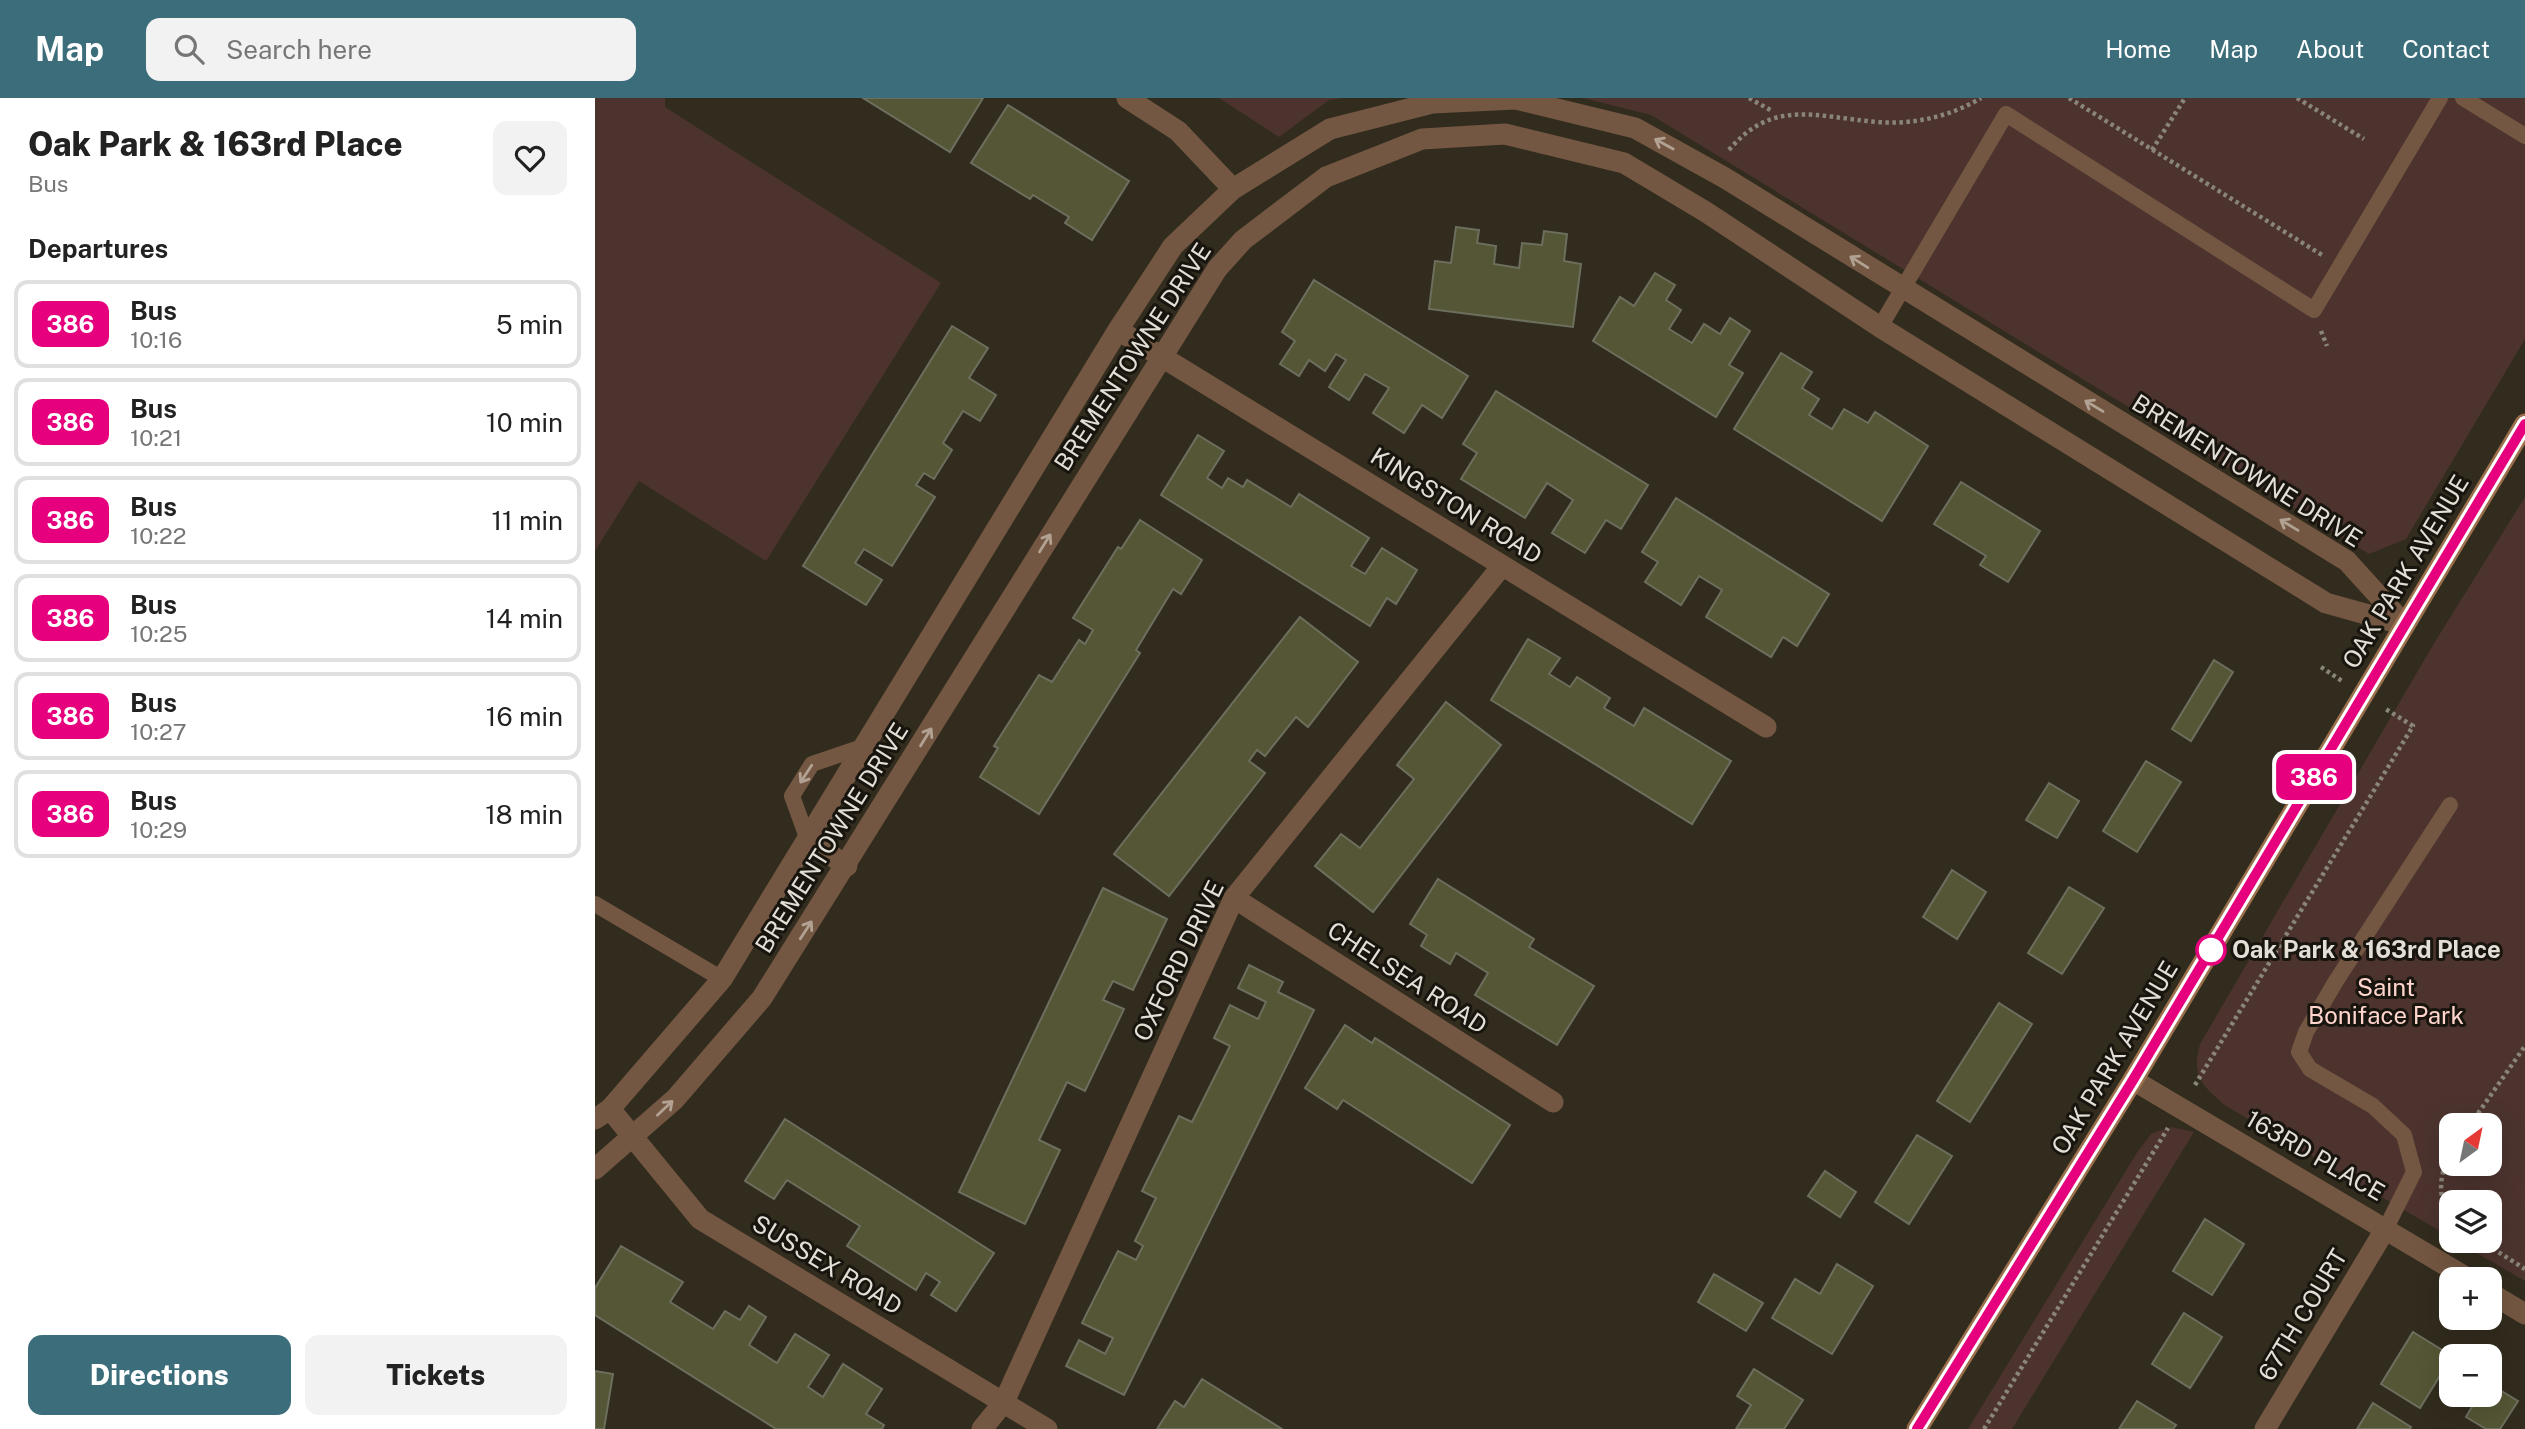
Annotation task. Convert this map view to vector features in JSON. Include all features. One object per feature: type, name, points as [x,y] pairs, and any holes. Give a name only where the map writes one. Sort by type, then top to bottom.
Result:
[{"type":"street","points":[[1127,98],[1178,131],[1233,189]]},
{"type":"street","name":"BREMENTOWNE DRIVE","points":[[603,1114],[722,979],[1118,330],[1173,246],[1233,189],[1330,129],[1432,103],[1516,99],[1635,128],[1725,178],[2347,561],[2405,625]]},
{"type":"street","name":"BREMENTOWNE DRIVE","points":[[595,1169],[675,1099],[762,998],[847,866],[1160,356],[1217,269],[1243,240],[1326,177],[1422,139],[1505,134],[1624,163],[1706,212],[1880,327],[2326,603],[2405,625]]},
{"type":"street","points":[[1706,212],[1725,178]]},
{"type":"street","name":"KINGSTON ROAD","points":[[1118,330],[1766,727]]},
{"type":"street","name":"OAK PARK AVENUE","points":[[1917,1429],[2133,1080],[2525,424]]},
{"type":"street","name":"OXFORD DRIVE","points":[[982,1429],[1004,1402],[1234,898],[1502,566]]},
{"type":"street","points":[[808,840],[847,866]]},
{"type":"street","name":"CHELSEA ROAD","points":[[1234,898],[1553,1102]]},
{"type":"street","name":"163RD PLACE","points":[[2133,1080],[2449,1267]]},
{"type":"street","name":"SUSSEX ROAD","points":[[603,1114],[633,1138],[700,1219],[1047,1429]]},
{"type":"street","name":"67TH COURT","points":[[2265,1429],[2386,1228]]},
{"type":"street","points":[[2502,1300],[2525,1314]]},
{"type":"lane","points":[[1880,327],[2006,114],[2314,310],[2439,98]]},
{"type":"lane","points":[[2463,98],[2525,136]]},
{"type":"lane","points":[[808,840],[792,796],[812,764],[865,746]]},
{"type":"lane","points":[[2386,1228],[2414,1172],[2404,1135],[2373,1106],[2309,1069],[2298,1052],[2306,1032],[2336,981],[2449,805]]},
{"type":"lane","points":[[595,904],[722,979]]},
{"type":"path","points":[[1749,98],[1772,111]]},
{"type":"path","points":[[1725,156],[1751,120],[1772,111],[1818,110],[1879,122],[1910,121],[1961,110],[1982,98]]},
{"type":"path","points":[[2069,98],[2328,259]]},
{"type":"path","points":[[2152,150],[2185,98]]},
{"type":"path","points":[[2297,98],[2364,139]]},
{"type":"path","points":[[2199,1079],[2413,726]]},
{"type":"path","points":[[2478,1113],[2525,1046]]},
{"type":"path","points":[[1984,1429],[2164,1135]]},
{"type":"path","points":[[2500,1253],[2525,1269]]},
{"type":"green space","points":[[595,98],[665,98],[665,107],[941,283],[766,561],[639,481],[595,551]]},
{"type":"green space","points":[[1219,98],[1343,98],[1329,100],[1279,137]]},
{"type":"green space","points":[[1583,98],[2525,98],[2525,339],[2406,539],[2369,554],[1651,115]]},
{"type":"green space","name":"Saint Boniface Park","points":[[2525,497],[2525,1281],[2477,1253],[2502,1253],[2502,1190],[2439,1190],[2439,1230],[2226,1106],[2201,1080],[2197,1064],[2200,1044],[2433,645]]},
{"type":"green space","points":[[2171,1127],[2194,1132],[2012,1429],[1968,1429],[2138,1151],[2152,1133]]},
{"type":"building","points":[[863,98],[983,98],[950,152]]},
{"type":"building","points":[[1008,105],[1129,181],[1092,240],[1065,223],[1069,217],[1033,195],[1030,199],[971,163]]},
{"type":"building","points":[[1456,227],[1479,230],[1477,243],[1496,246],[1494,264],[1519,268],[1522,243],[1542,245],[1544,231],[1567,234],[1564,261],[1581,264],[1573,327],[1429,309],[1435,261],[1451,263]]},
{"type":"building","points":[[1655,273],[1675,285],[1666,300],[1681,310],[1669,329],[1692,343],[1704,324],[1720,334],[1730,318],[1750,331],[1729,365],[1743,373],[1716,417],[1593,341],[1620,297],[1634,306]]},
{"type":"building","points":[[1314,280],[1468,376],[1442,418],[1422,405],[1404,433],[1373,413],[1389,388],[1365,374],[1349,400],[1329,387],[1346,360],[1336,354],[1325,371],[1309,360],[1299,376],[1280,364],[1295,341],[1282,332]]},
{"type":"building","points":[[952,326],[988,348],[969,378],[996,395],[980,421],[963,411],[943,443],[952,450],[934,479],[924,473],[916,485],[935,497],[892,566],[864,549],[855,563],[882,580],[866,605],[803,566]]},
{"type":"building","points":[[1781,353],[1812,372],[1802,388],[1819,399],[1809,415],[1832,429],[1844,409],[1868,423],[1875,412],[1928,446],[1882,521],[1734,429]]},
{"type":"building","points":[[1496,391],[1648,485],[1621,529],[1606,520],[1585,553],[1552,533],[1573,500],[1547,483],[1525,518],[1461,479],[1477,453],[1463,444]]},
{"type":"building","points":[[1198,435],[1224,451],[1207,478],[1222,488],[1228,478],[1243,487],[1247,480],[1291,507],[1299,494],[1369,538],[1351,566],[1365,574],[1382,548],[1417,570],[1396,604],[1387,598],[1370,626],[1161,495]]},
{"type":"building","points":[[1961,482],[2040,531],[2008,582],[1980,565],[1986,556],[1934,524]]},
{"type":"building","points":[[1676,498],[1829,594],[1797,646],[1783,637],[1771,657],[1706,617],[1722,590],[1699,576],[1681,605],[1645,582],[1658,562],[1642,552]]},
{"type":"building","points":[[1140,520],[1202,560],[1181,594],[1173,589],[1136,650],[1140,653],[1039,814],[980,777],[998,748],[994,746],[1039,675],[1052,682],[1079,640],[1085,644],[1093,630],[1073,618],[1118,547],[1121,549]]},
{"type":"building","points":[[1300,617],[1358,662],[1308,727],[1296,717],[1265,756],[1257,750],[1249,761],[1265,773],[1169,896],[1114,854]]},
{"type":"building","points":[[1528,639],[1560,658],[1549,674],[1570,687],[1577,677],[1610,698],[1604,708],[1634,726],[1644,708],[1731,761],[1692,824],[1491,700]]},
{"type":"building","points":[[2214,660],[2233,672],[2191,741],[2172,729]]},
{"type":"building","points":[[1446,702],[1501,745],[1373,912],[1315,866],[1341,834],[1360,848],[1414,779],[1397,765]]},
{"type":"building","points":[[2146,761],[2181,782],[2137,852],[2103,831]]},
{"type":"building","points":[[2049,783],[2079,801],[2057,838],[2026,820]]},
{"type":"building","points":[[1952,870],[1986,892],[1957,939],[1923,917]]},
{"type":"building","points":[[1438,879],[1534,939],[1529,947],[1594,986],[1557,1045],[1475,995],[1488,973],[1456,953],[1450,964],[1421,946],[1427,935],[1410,924]]},
{"type":"building","points":[[2069,887],[2104,908],[2062,974],[2028,953]]},
{"type":"building","points":[[1103,888],[1167,919],[1133,990],[1113,981],[1103,1000],[1124,1009],[1085,1091],[1067,1082],[1039,1140],[1060,1150],[1025,1224],[959,1192]]},
{"type":"building","points":[[1249,965],[1283,982],[1278,992],[1314,1010],[1124,1395],[1066,1366],[1079,1340],[1105,1354],[1113,1338],[1082,1323],[1118,1251],[1136,1260],[1143,1246],[1135,1241],[1156,1198],[1142,1191],[1179,1116],[1192,1122],[1230,1046],[1214,1038],[1230,1005],[1258,1019],[1266,1002],[1238,988]]},
{"type":"building","points":[[1999,1003],[2032,1024],[1970,1122],[1937,1101]]},
{"type":"building","points":[[1345,1025],[1372,1043],[1375,1038],[1510,1125],[1472,1183],[1343,1100],[1337,1109],[1305,1088]]},
{"type":"building","points":[[785,1119],[994,1253],[956,1311],[931,1295],[940,1282],[926,1273],[916,1290],[847,1246],[860,1226],[787,1180],[774,1199],[745,1181]]},
{"type":"building","points":[[1917,1135],[1952,1156],[1909,1224],[1875,1202]]},
{"type":"building","points":[[1825,1171],[1856,1192],[1840,1217],[1808,1196]]},
{"type":"building","points":[[2205,1219],[2244,1244],[2212,1295],[2173,1271]]},
{"type":"building","points":[[621,1246],[683,1282],[670,1302],[713,1329],[725,1311],[740,1320],[749,1306],[766,1317],[749,1345],[777,1363],[795,1334],[829,1355],[808,1387],[823,1397],[843,1364],[882,1389],[866,1414],[884,1425],[882,1429],[776,1429],[595,1315],[595,1288]]},
{"type":"building","points":[[1837,1264],[1873,1286],[1832,1354],[1772,1318],[1795,1279],[1820,1294]]},
{"type":"building","points":[[1714,1274],[1763,1303],[1746,1331],[1698,1302]]},
{"type":"building","points":[[2184,1313],[2222,1337],[2190,1388],[2152,1364]]},
{"type":"building","points":[[2413,1332],[2439,1348],[2439,1377],[2420,1408],[2381,1384]]},
{"type":"building","points":[[1754,1369],[1803,1400],[1784,1429],[1736,1429],[1751,1405],[1737,1396]]},
{"type":"building","points":[[595,1371],[613,1374],[604,1429],[595,1429]]},
{"type":"building","points":[[1202,1379],[1282,1429],[1157,1429],[1175,1401],[1184,1407]]},
{"type":"building","points":[[2502,1391],[2518,1401],[2500,1429],[2486,1429],[2466,1417],[2472,1407],[2502,1407]]},
{"type":"building","points":[[2137,1401],[2176,1425],[2173,1429],[2119,1429]]},
{"type":"building","points":[[2373,1403],[2411,1427],[2410,1429],[2357,1429]]},
{"type":"bus line","name":"386","points":[[1917,1429],[2133,1080],[2525,424]]},
{"type":"place","name":"Oak Park & 163rd Place","points":[[2211,950]]}]
